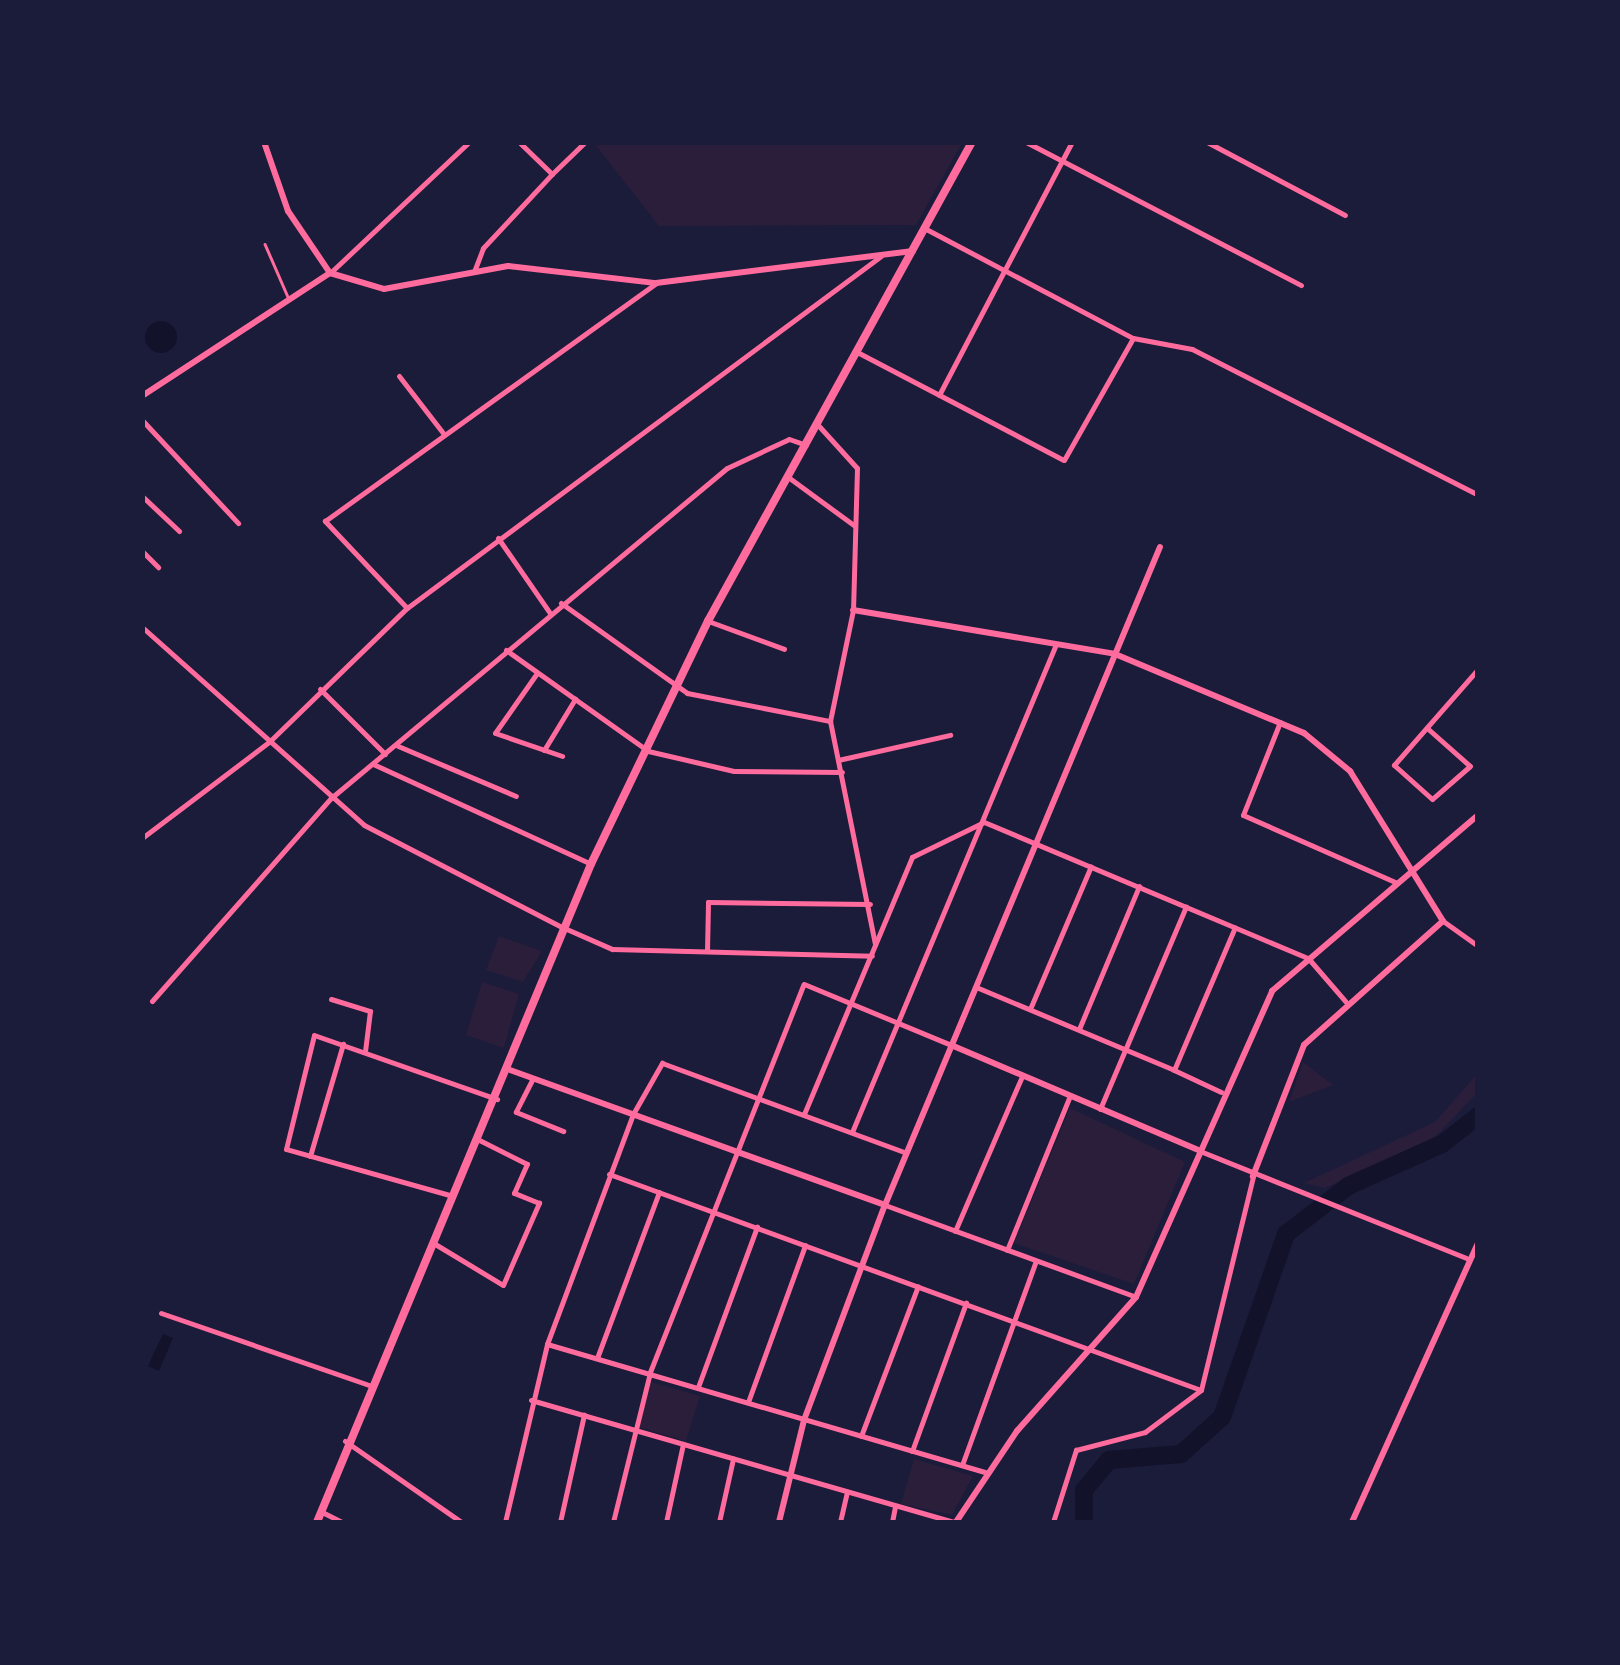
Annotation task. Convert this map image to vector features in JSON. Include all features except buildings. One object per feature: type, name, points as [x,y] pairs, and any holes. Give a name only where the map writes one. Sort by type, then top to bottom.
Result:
[{"type":"main road","points":[[316,1522],[369,1385],[498,1099],[562,927],[591,864],[680,687],[708,621],[972,142]]},
{"type":"street","points":[[264,142],[288,211],[330,273],[410,288],[475,269],[656,283],[914,251]]},
{"type":"street","points":[[142,396],[330,273],[469,142]]},
{"type":"street","points":[[519,142],[552,174]]},
{"type":"street","points":[[475,269],[482,248],[585,142]]},
{"type":"street","points":[[1026,142],[1301,285]]},
{"type":"street","points":[[939,395],[1072,142]]},
{"type":"street","points":[[1206,142],[1345,216]]},
{"type":"street","points":[[926,229],[1134,338],[1192,349],[1478,496]]},
{"type":"street","points":[[142,838],[269,742],[407,608],[882,255]]},
{"type":"street","points":[[407,608],[325,520],[656,283]]},
{"type":"street","points":[[857,352],[1064,460],[1134,338]]},
{"type":"street","points":[[399,376],[443,434]]},
{"type":"street","points":[[142,420],[238,523]]},
{"type":"street","points":[[817,424],[857,468],[852,610],[830,721],[870,904],[875,948]]},
{"type":"street","points":[[152,1001],[331,798],[728,468],[790,439],[806,445]]},
{"type":"street","points":[[788,477],[855,526]]},
{"type":"street","points":[[142,496],[180,531]]},
{"type":"street","points":[[498,538],[550,613]]},
{"type":"street","points":[[778,1522],[804,1420],[884,1205],[1160,547]]},
{"type":"street","points":[[142,551],[158,567]]},
{"type":"street","points":[[561,603],[680,687],[830,721]]},
{"type":"street","points":[[852,610],[1115,654],[1280,722],[1350,771],[1443,922],[1478,946]]},
{"type":"street","points":[[708,621],[784,649]]},
{"type":"street","points":[[142,626],[331,798],[392,842],[562,927],[612,948],[872,956]]},
{"type":"street","points":[[852,1132],[1056,644]]},
{"type":"street","points":[[506,650],[648,751],[734,772],[842,772]]},
{"type":"street","points":[[1427,728],[1470,766],[1432,799],[1394,765],[1478,669]]},
{"type":"street","points":[[537,673],[495,733],[562,756]]},
{"type":"street","points":[[320,689],[386,754]]},
{"type":"street","points":[[544,750],[574,700]]},
{"type":"street","points":[[1280,722],[1243,815],[1397,883]]},
{"type":"street","points":[[838,760],[950,735]]},
{"type":"street","points":[[398,746],[516,796]]},
{"type":"street","points":[[373,764],[591,864]]},
{"type":"street","points":[[531,1400],[954,1522],[985,1472],[1096,1351],[1136,1297],[1256,1014],[1308,958],[1478,815]]},
{"type":"street","points":[[804,1114],[912,858],[984,822],[1308,958],[1346,1002]]},
{"type":"street","points":[[1030,1009],[1090,866]]},
{"type":"street","points":[[1079,1029],[1139,886]]},
{"type":"street","points":[[707,951],[708,902],[870,904]]},
{"type":"street","points":[[1100,1108],[1186,906]]},
{"type":"street","points":[[1054,1522],[1076,1450],[1145,1432],[1201,1390],[1253,1176],[1304,1045],[1346,1002],[1443,922]]},
{"type":"street","points":[[1174,1070],[1234,926]]},
{"type":"street","points":[[613,1522],[650,1372],[732,1150],[804,984],[1253,1176],[1466,1258]]},
{"type":"street","points":[[976,987],[1222,1092]]},
{"type":"street","points":[[330,999],[370,1010],[364,1051]]},
{"type":"street","points":[[453,1196],[286,1150],[314,1035],[498,1099]]},
{"type":"street","points":[[310,1156],[343,1044]]},
{"type":"street","points":[[505,1522],[547,1344],[633,1114],[662,1063],[906,1153]]},
{"type":"street","points":[[510,1070],[1136,1297]]},
{"type":"street","points":[[955,1231],[1022,1076]]},
{"type":"street","points":[[533,1078],[516,1112],[564,1130]]},
{"type":"street","points":[[1007,1250],[1070,1096]]},
{"type":"street","points":[[432,1242],[503,1284],[539,1204],[514,1194],[527,1164],[480,1140]]},
{"type":"street","points":[[609,1174],[1201,1390]]},
{"type":"street","points":[[597,1358],[658,1192]]},
{"type":"street","points":[[698,1387],[757,1228]]},
{"type":"street","points":[[1352,1522],[1466,1258],[1478,1243]]},
{"type":"street","points":[[748,1402],[805,1244]]},
{"type":"street","points":[[962,1465],[1036,1261]]},
{"type":"street","points":[[861,1436],[918,1286]]},
{"type":"street","points":[[912,1451],[966,1303]]},
{"type":"street","points":[[161,1313],[369,1385]]},
{"type":"street","points":[[547,1344],[985,1472]]},
{"type":"street","points":[[560,1522],[584,1416]]},
{"type":"street","points":[[345,1441],[462,1522]]},
{"type":"street","points":[[666,1522],[683,1444]]},
{"type":"street","points":[[719,1522],[733,1459]]},
{"type":"street","points":[[840,1522],[847,1492]]},
{"type":"street","points":[[892,1522],[895,1506]]},
{"type":"street","points":[[320,1511],[342,1522]]},
{"type":"lane","points":[[265,244],[290,300]]},
{"type":"shaded area","points":[[594,142],[962,143],[916,225],[659,226]]},
{"type":"shaded area","points":[[161,321],[172,326],[177,337],[172,348],[161,353],[150,348],[145,337],[150,326]]},
{"type":"shaded area","points":[[499,936],[542,951],[523,982],[486,970]]},
{"type":"shaded area","points":[[482,982],[519,994],[504,1048],[466,1035]]},
{"type":"shaded area","points":[[1303,1062],[1333,1085],[1289,1102]]},
{"type":"shaded area","points":[[1477,1074],[1477,1093],[1436,1136],[1325,1188],[1304,1183],[1435,1122]]},
{"type":"shaded area","points":[[1070,1108],[1185,1162],[1134,1284],[1014,1243]]},
{"type":"shaded area","points":[[163,1334],[173,1338],[159,1371],[148,1366]]},
{"type":"shaded area","points":[[651,1382],[700,1396],[686,1441],[638,1427]]},
{"type":"shaded area","points":[[914,1459],[973,1476],[952,1515],[901,1504]]},
{"type":"waterway","points":[[1084,1522],[1084,1490],[1109,1460],[1181,1454],[1222,1417],[1286,1234],[1348,1186],[1442,1144],[1478,1116]]}]
